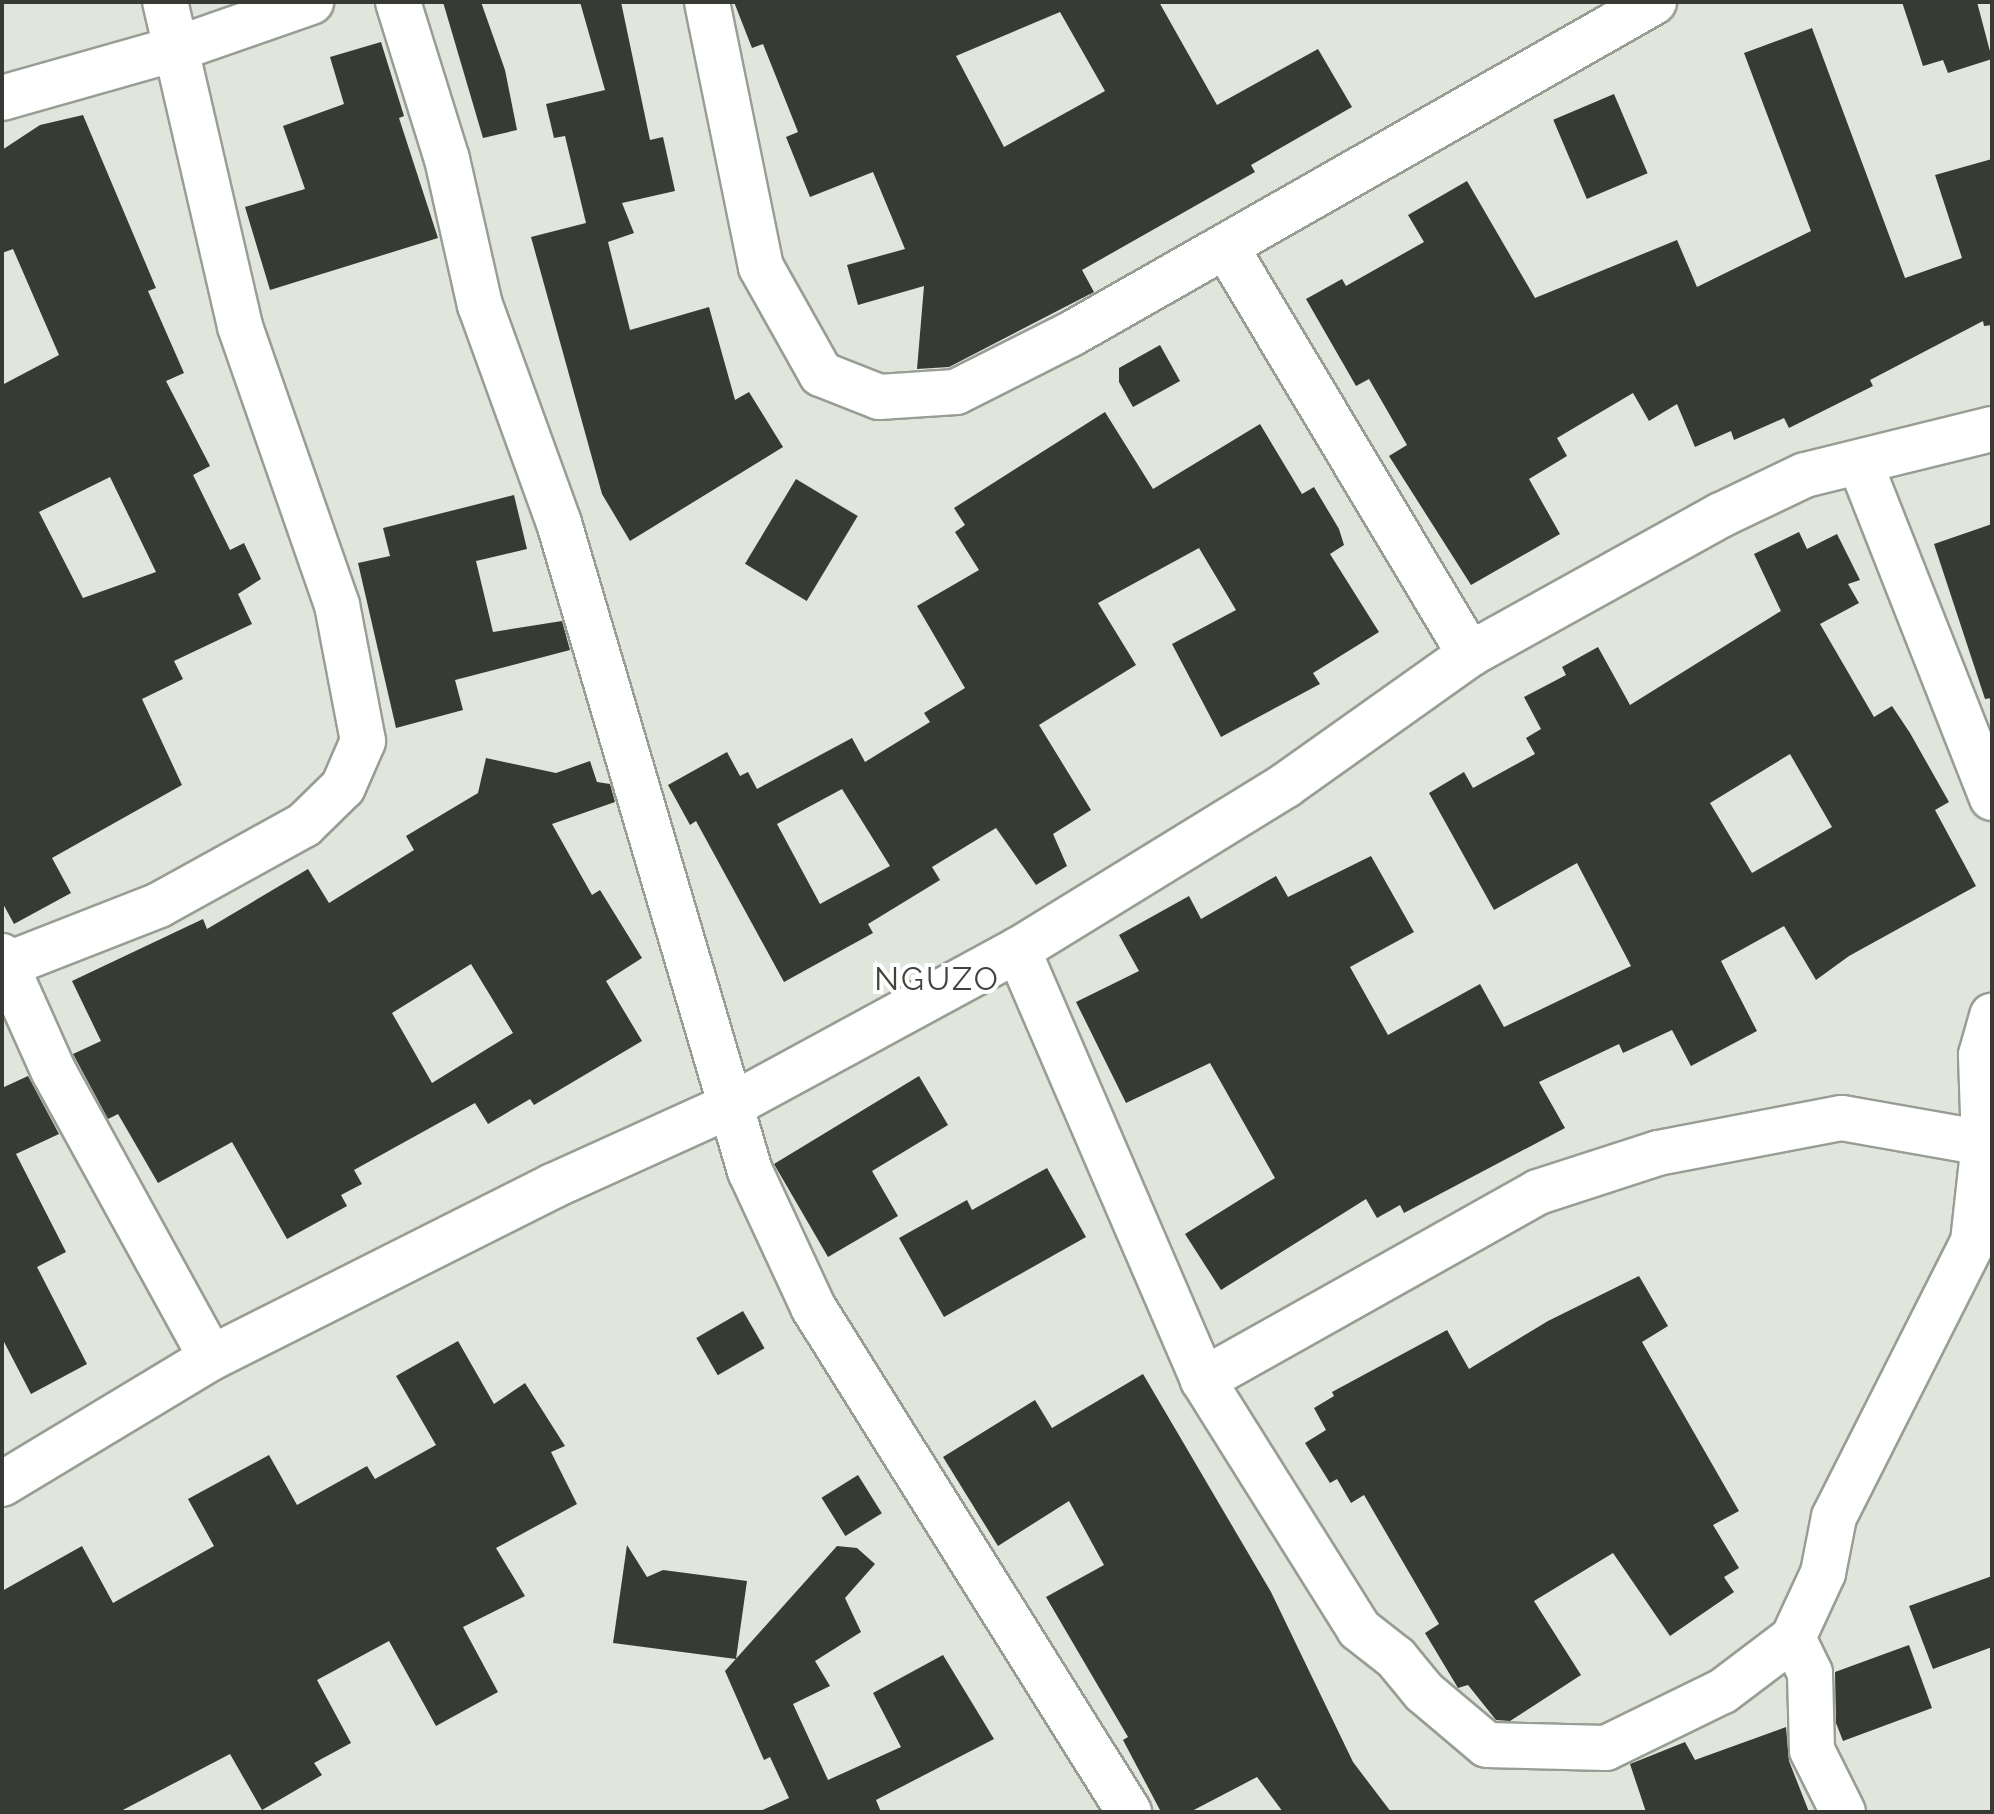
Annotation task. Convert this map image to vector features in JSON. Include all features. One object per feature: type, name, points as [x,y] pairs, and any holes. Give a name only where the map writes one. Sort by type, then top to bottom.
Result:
[{"type":"street","points":[[165,2],[179,48],[240,326],[337,605],[363,741],[343,787],[304,825],[159,905],[4,960],[54,1072],[211,1358]]},
{"type":"street","points":[[2,98],[179,48],[311,2]]},
{"type":"street","points":[[398,2],[447,159],[480,305],[559,523],[734,1104],[750,1171],[813,1307],[1129,1812]]},
{"type":"street","points":[[707,2],[761,267],[821,374],[879,397],[956,392],[1226,247],[1654,2]]},
{"type":"street","points":[[1226,247],[1470,654]]},
{"type":"street","points":[[2,1484],[211,1358],[553,1186],[734,1104],[1018,950],[1286,785],[1470,654],[1721,515],[1805,475],[1992,429]]},
{"type":"street","points":[[1860,463],[1992,798]]},
{"type":"street","points":[[1018,950],[1203,1380],[1359,1629],[1487,1745],[1606,1748],[1723,1691],[1793,1638],[1823,1573],[1834,1517],[1973,1242],[1984,1143],[1981,1055],[1992,1016]]},
{"type":"street","points":[[1203,1380],[1538,1192],[1658,1153],[1842,1118],[1984,1143]]},
{"type":"street","points":[[1793,1638],[1810,1673],[1812,1750],[1843,1812]]},
{"type":"building","points":[[443,2],[481,2],[505,70],[517,130],[483,138]]},
{"type":"building","points":[[580,2],[621,2],[650,140],[663,137],[675,191],[622,203],[634,233],[608,242],[630,330],[709,307],[735,400],[749,392],[783,447],[630,541],[602,494],[531,237],[586,223],[565,136],[554,138],[546,104],[605,90]]},
{"type":"building","points":[[734,2],[1159,2],[1217,105],[1318,49],[1352,107],[1251,165],[1255,172],[1082,270],[1094,292],[949,367],[917,369],[924,286],[858,305],[847,265],[905,249],[873,172],[810,197],[786,137],[798,132],[763,44],[752,48]],"holes":[[[1060,12],[1105,91],[1004,147],[956,56]]]},
{"type":"building","points":[[1902,2],[1977,2],[1992,59],[1948,73],[1943,60],[1923,66]]},
{"type":"building","points":[[1812,28],[1905,278],[1962,258],[1935,175],[1992,159],[1992,325],[1984,326],[1983,321],[1870,380],[1873,386],[1789,428],[1784,418],[1734,440],[1731,431],[1695,447],[1677,404],[1649,421],[1633,393],[1557,438],[1567,456],[1529,479],[1560,534],[1471,585],[1389,456],[1407,445],[1369,379],[1356,386],[1306,299],[1342,279],[1346,286],[1424,242],[1408,215],[1467,181],[1535,298],[1677,240],[1697,287],[1811,231],[1744,53]]},
{"type":"building","points":[[381,42],[404,116],[399,118],[438,238],[270,290],[245,207],[305,189],[283,126],[344,104],[330,57]]},
{"type":"building","points":[[1614,94],[1648,173],[1587,199],[1553,120]]},
{"type":"building","points":[[83,115],[156,288],[148,291],[184,373],[166,381],[210,466],[193,475],[230,550],[244,543],[261,579],[238,594],[252,624],[174,661],[183,679],[142,699],[182,785],[52,858],[71,893],[14,924],[2,902],[2,385],[59,355],[13,249],[2,253],[2,150],[40,125]],"holes":[[[110,477],[156,572],[83,598],[39,512]]]},
{"type":"building","points":[[1160,345],[1180,381],[1133,407],[1119,382],[1119,368]]},
{"type":"building","points":[[1105,412],[1153,489],[1260,424],[1302,494],[1314,487],[1339,529],[1344,545],[1330,554],[1379,632],[1313,673],[1320,684],[1221,737],[1172,644],[1236,610],[1199,548],[1098,603],[1136,665],[1039,725],[1091,810],[1053,834],[1067,866],[1036,885],[996,828],[932,867],[940,880],[868,924],[873,933],[784,982],[696,821],[690,825],[668,785],[727,752],[740,776],[748,772],[757,789],[852,738],[865,762],[930,722],[924,713],[965,688],[917,606],[979,570],[955,532],[965,525],[954,508]],"holes":[[[842,789],[890,866],[820,904],[777,824]]]},
{"type":"building","points":[[796,479],[858,516],[807,601],[745,564]]},
{"type":"building","points":[[514,495],[527,549],[476,561],[493,632],[562,621],[570,650],[455,680],[463,710],[396,728],[358,563],[390,556],[383,528]]},
{"type":"building","points":[[1992,524],[1992,698],[1985,699],[1934,544]]},
{"type":"building","points":[[1799,532],[1807,549],[1837,534],[1860,580],[1848,584],[1859,603],[1820,624],[1874,717],[1892,706],[1910,733],[1949,802],[1935,810],[1976,886],[1849,956],[1816,980],[1784,926],[1721,961],[1757,1031],[1691,1066],[1672,1030],[1623,1053],[1619,1044],[1539,1082],[1565,1128],[1404,1213],[1400,1205],[1377,1218],[1366,1199],[1221,1290],[1185,1234],[1275,1178],[1210,1063],[1126,1103],[1076,1002],[1139,971],[1119,935],[1189,896],[1201,919],[1276,876],[1288,897],[1371,856],[1414,932],[1350,967],[1388,1035],[1480,984],[1504,1027],[1631,966],[1577,863],[1494,910],[1429,793],[1464,772],[1473,788],[1535,754],[1526,738],[1541,729],[1524,697],[1566,675],[1562,667],[1598,647],[1630,705],[1781,611],[1754,554]],"holes":[[[1790,754],[1832,827],[1752,873],[1710,803]]]},
{"type":"building","points":[[486,758],[556,773],[590,761],[597,782],[610,784],[615,802],[552,824],[592,895],[600,890],[642,958],[606,981],[642,1041],[534,1105],[530,1099],[488,1124],[475,1103],[354,1170],[362,1184],[341,1195],[347,1206],[287,1239],[232,1142],[158,1183],[118,1114],[108,1119],[73,1054],[101,1041],[72,981],[203,919],[207,929],[308,869],[329,903],[414,850],[406,836],[478,793]],"holes":[[[471,964],[513,1033],[432,1083],[392,1013]]]},
{"type":"building","points":[[28,1076],[59,1134],[16,1154],[66,1252],[37,1267],[87,1364],[31,1394],[2,1338],[2,1088]]},
{"type":"building","points":[[919,1076],[948,1125],[872,1171],[898,1216],[828,1257],[774,1164]]},
{"type":"building","points":[[1047,1168],[1086,1237],[944,1317],[899,1238],[967,1200],[972,1210]]},
{"type":"building","points":[[1639,1276],[1668,1326],[1642,1342],[1739,1511],[1713,1525],[1739,1568],[1724,1577],[1734,1592],[1670,1636],[1613,1553],[1534,1601],[1581,1675],[1510,1721],[1496,1720],[1468,1685],[1458,1688],[1425,1633],[1439,1624],[1364,1495],[1351,1503],[1337,1479],[1330,1483],[1305,1443],[1326,1430],[1314,1408],[1334,1396],[1332,1392],[1447,1330],[1469,1369],[1548,1321]]},
{"type":"building","points":[[743,1311],[765,1348],[718,1375],[696,1338]]},
{"type":"building","points":[[458,1341],[494,1404],[525,1383],[565,1446],[551,1452],[577,1504],[496,1548],[525,1596],[463,1627],[498,1692],[436,1726],[389,1641],[317,1680],[351,1743],[314,1763],[322,1775],[262,1810],[230,1754],[119,1812],[2,1812],[2,1591],[82,1546],[113,1603],[214,1546],[188,1499],[269,1455],[297,1505],[367,1466],[375,1479],[436,1445],[396,1376]]},
{"type":"building","points":[[1143,1374],[1271,1592],[1353,1762],[1391,1812],[1283,1812],[1257,1777],[1190,1812],[1161,1812],[1123,1740],[1128,1737],[1046,1597],[1104,1565],[1069,1501],[998,1546],[943,1457],[1035,1400],[1052,1428]]},
{"type":"building","points":[[858,1475],[882,1513],[845,1536],[822,1498]]},
{"type":"building","points":[[627,1545],[647,1577],[663,1570],[747,1581],[736,1659],[613,1643]]},
{"type":"building","points":[[837,1546],[857,1548],[875,1564],[845,1598],[861,1632],[815,1661],[830,1686],[793,1704],[828,1780],[901,1747],[873,1693],[943,1655],[994,1739],[876,1800],[881,1812],[758,1812],[789,1798],[770,1757],[764,1760],[725,1671]]},
{"type":"building","points":[[1992,1576],[1992,1647],[1933,1669],[1909,1606]]},
{"type":"building","points":[[1909,1645],[1932,1708],[1843,1741],[1836,1723],[1835,1672]]},
{"type":"building","points":[[1786,1727],[1789,1761],[1809,1812],[1646,1812],[1630,1764],[1685,1742],[1695,1760]]},
{"type":"district","name":"NGUZO","points":[[937,979]]}]
